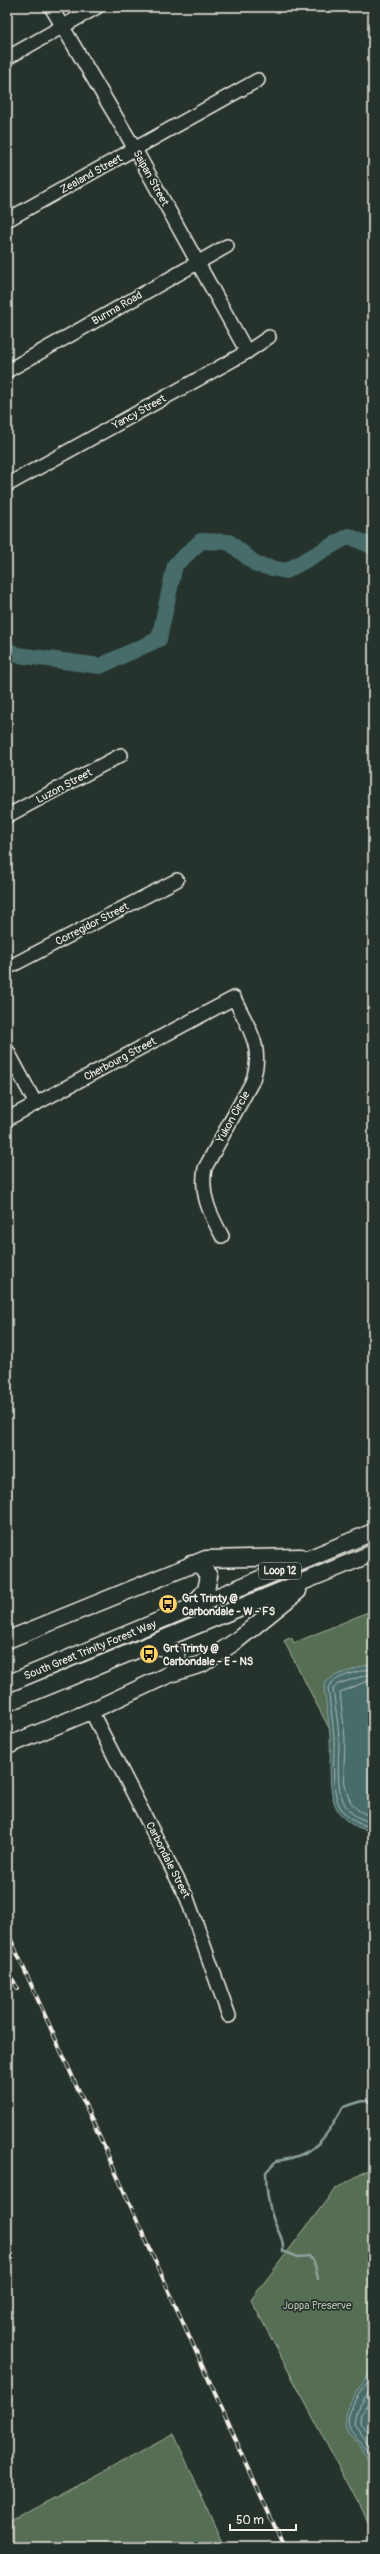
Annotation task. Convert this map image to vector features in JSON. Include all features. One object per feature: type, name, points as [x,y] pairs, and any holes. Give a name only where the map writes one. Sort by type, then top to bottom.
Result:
[{"type":"main road","name":"South Great Trinity Forest Way","points":[[7,1684],[187,1611],[373,1532]]},
{"type":"main road","name":"South Great Trinity Forest Way","points":[[7,1703],[373,1553]]},
{"type":"main road","points":[[7,1640],[191,1564],[216,1557],[271,1559],[317,1555]]},
{"type":"main road","points":[[187,1611],[202,1597],[210,1583],[206,1570],[200,1566],[191,1564]]},
{"type":"main road","points":[[7,1746],[91,1711],[170,1674],[202,1664],[221,1652],[314,1578]]},
{"type":"main road","points":[[149,1646],[170,1648],[174,1652],[177,1660],[175,1667],[170,1674]]},
{"type":"street","name":"Saipan Street","points":[[51,7],[135,149],[247,352]]},
{"type":"street","points":[[7,58],[97,7]]},
{"type":"street","name":"Zealand Street","points":[[7,220],[258,80]]},
{"type":"street","name":"Burma Road","points":[[7,371],[227,246]]},
{"type":"street","name":"Yancy Street","points":[[7,485],[247,352],[269,337]]},
{"type":"street","name":"Luzon Street","points":[[7,816],[121,755]]},
{"type":"street","name":"Corregidor Street","points":[[7,968],[177,880]]},
{"type":"street","name":"Cherbourg Street","points":[[7,1119],[234,998]]},
{"type":"street","name":"Yukon Circle","points":[[222,1236],[204,1196],[205,1168],[252,1082],[257,1070],[258,1056],[254,1039],[234,998]]},
{"type":"street","points":[[7,1050],[36,1104]]},
{"type":"street","name":"Carbondale Street","points":[[91,1711],[187,1898],[229,2016]]},
{"type":"green space","points":[[373,1610],[373,1813],[284,1641],[291,1637],[294,1643]]},
{"type":"green space","name":"Joppa Preserve","points":[[373,2167],[373,2531],[251,2300],[335,2189]]},
{"type":"green space","points":[[174,2434],[224,2547],[7,2547],[7,2523]]},
{"type":"water","points":[[373,1663],[373,1831],[356,1826],[344,1819],[332,1796],[330,1731],[324,1688],[326,1682],[334,1676]]},
{"type":"water","points":[[373,2367],[373,2468],[361,2447],[348,2434],[345,2426],[347,2409]]},
{"type":"waterway","points":[[7,650],[18,655],[100,666],[159,639],[175,565],[201,541],[229,542],[257,565],[286,571],[349,536],[373,547]]},
{"type":"waterway","points":[[318,2279],[315,2265],[309,2256],[298,2257],[283,2251],[282,2239],[274,2221],[269,2203],[266,2172],[276,2161],[289,2159],[300,2155],[317,2144],[330,2129],[343,2107],[363,2101],[373,2102]]},
{"type":"railway","points":[[7,1931],[284,2547]]},
{"type":"railway","points":[[7,1970],[18,1989]]},
{"type":"place","name":"Grt Trinty @ Carbondale - W - FS","points":[[168,1604]]},
{"type":"place","name":"Grt Trinty @ Carbondale - E - NS","points":[[149,1654]]}]
